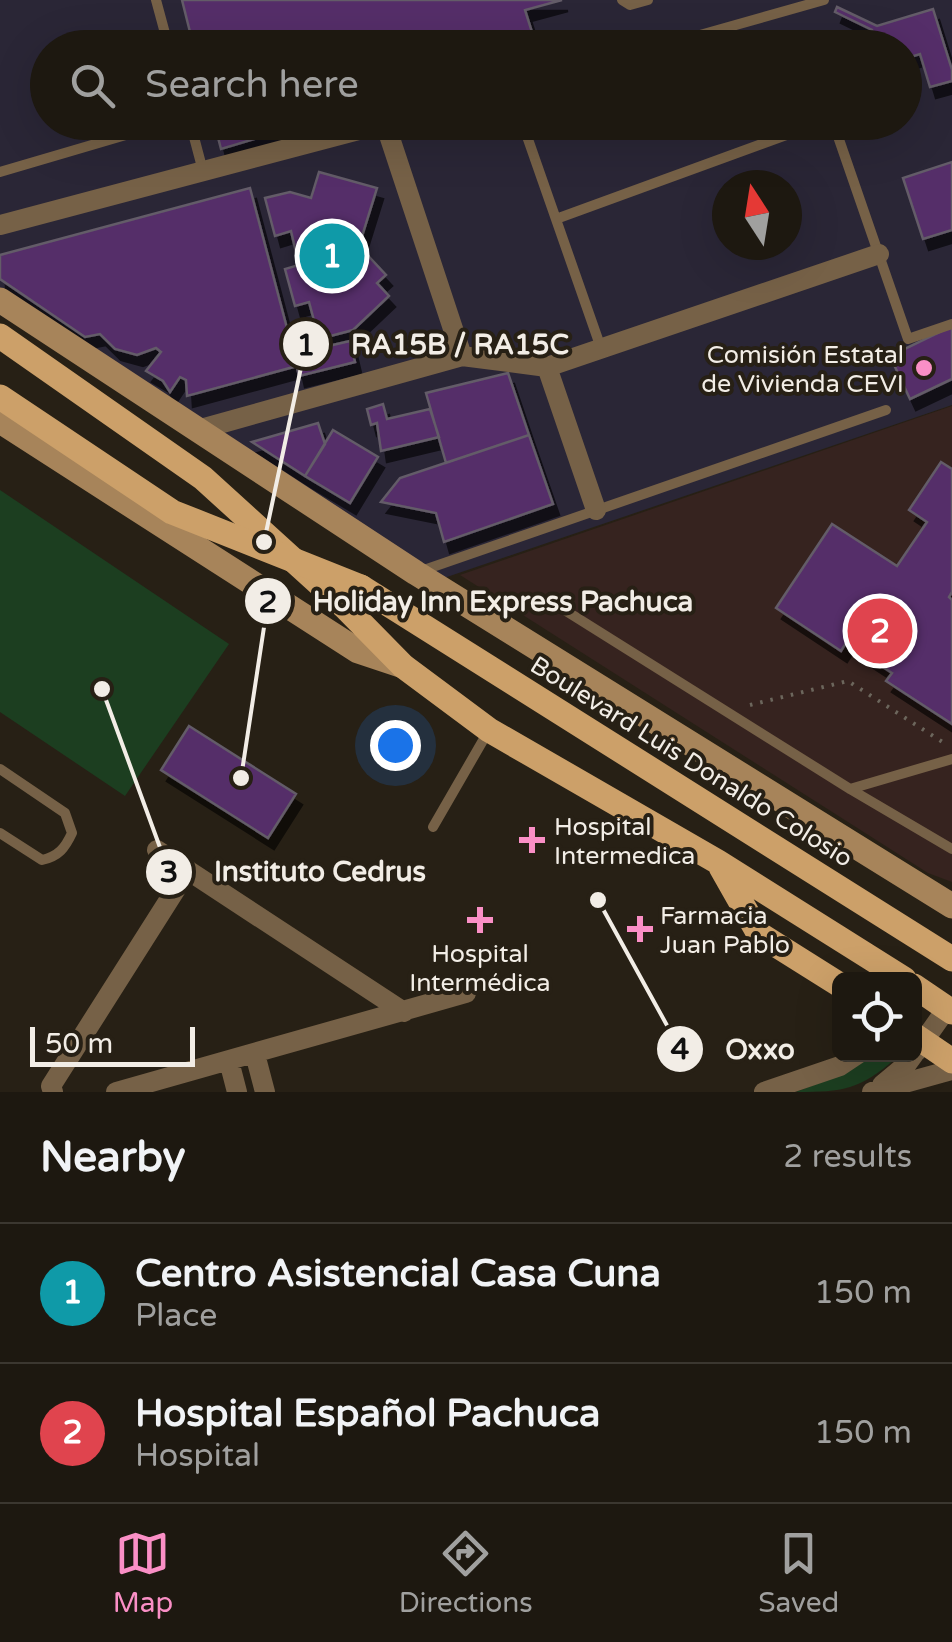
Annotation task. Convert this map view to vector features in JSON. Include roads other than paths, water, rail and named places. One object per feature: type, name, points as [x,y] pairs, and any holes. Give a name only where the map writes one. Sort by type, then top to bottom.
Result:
[{"type":"main road","points":[[0,336],[203,478],[403,666],[489,730],[718,862],[891,972]]},
{"type":"main road","name":"Boulevard Luis Donaldo Colosio","points":[[0,396],[172,512],[361,587],[952,960]]},
{"type":"main road","points":[[718,862],[759,934],[832,981]]},
{"type":"main road","points":[[922,992],[950,1010]]},
{"type":"street","points":[[0,225],[319,140]]},
{"type":"street","points":[[392,140],[462,356]]},
{"type":"street","points":[[201,429],[462,356],[548,367],[879,254]]},
{"type":"street","points":[[0,300],[416,573],[952,906]]},
{"type":"street","points":[[548,367],[596,510]]},
{"type":"street","points":[[0,420],[358,651],[403,666]]},
{"type":"street","points":[[157,850],[404,1012]]},
{"type":"street","points":[[53,1092],[51,1086],[188,870]]},
{"type":"street","points":[[116,1092],[466,994]]},
{"type":"street","points":[[869,1092],[932,1059],[950,1010]]},
{"type":"street","points":[[254,1054],[265,1092]]},
{"type":"street","points":[[869,1092],[932,1059]]},
{"type":"street","points":[[229,1061],[237,1092]]},
{"type":"street","points":[[764,1092],[846,1062]]},
{"type":"lane","points":[[156,0],[164,30]]},
{"type":"lane","points":[[622,0],[630,5],[648,0]]},
{"type":"lane","points":[[768,16],[770,0]]},
{"type":"lane","points":[[718,30],[824,0]]},
{"type":"lane","points":[[0,172],[109,140]]},
{"type":"lane","points":[[195,140],[203,171]]},
{"type":"lane","points":[[528,140],[601,349]]},
{"type":"lane","points":[[556,219],[773,140]]},
{"type":"lane","points":[[838,140],[908,339],[952,324]]},
{"type":"lane","points":[[416,573],[886,410]]},
{"type":"lane","points":[[547,599],[952,849]]},
{"type":"lane","points":[[433,828],[489,730]]},
{"type":"lane","points":[[850,789],[952,760]]},
{"type":"lane","points":[[0,769],[65,813],[72,833],[65,848],[42,860],[0,832]]},
{"type":"place","name":"Centro Asistencial Casa Cuna","points":[[332,256]]},
{"type":"place","name":"Comisión Estatal de Vivienda CEVI","points":[[924,368]]},
{"type":"place","name":"RA15B / RA15C","points":[[264,542]]},
{"type":"place","name":"Hospital Español Pachuca","points":[[880,631]]},
{"type":"place","name":"Instituto Cedrus","points":[[102,689]]},
{"type":"place","name":"Holiday Inn Express Pachuca","points":[[241,778]]},
{"type":"place","name":"Hospital Intermedica","points":[[532,840]]},
{"type":"place","name":"Oxxo","points":[[598,900]]},
{"type":"place","name":"Hospital Intermédica","points":[[480,920]]},
{"type":"place","name":"Farmacia Juan Pablo","points":[[640,929]]}]
